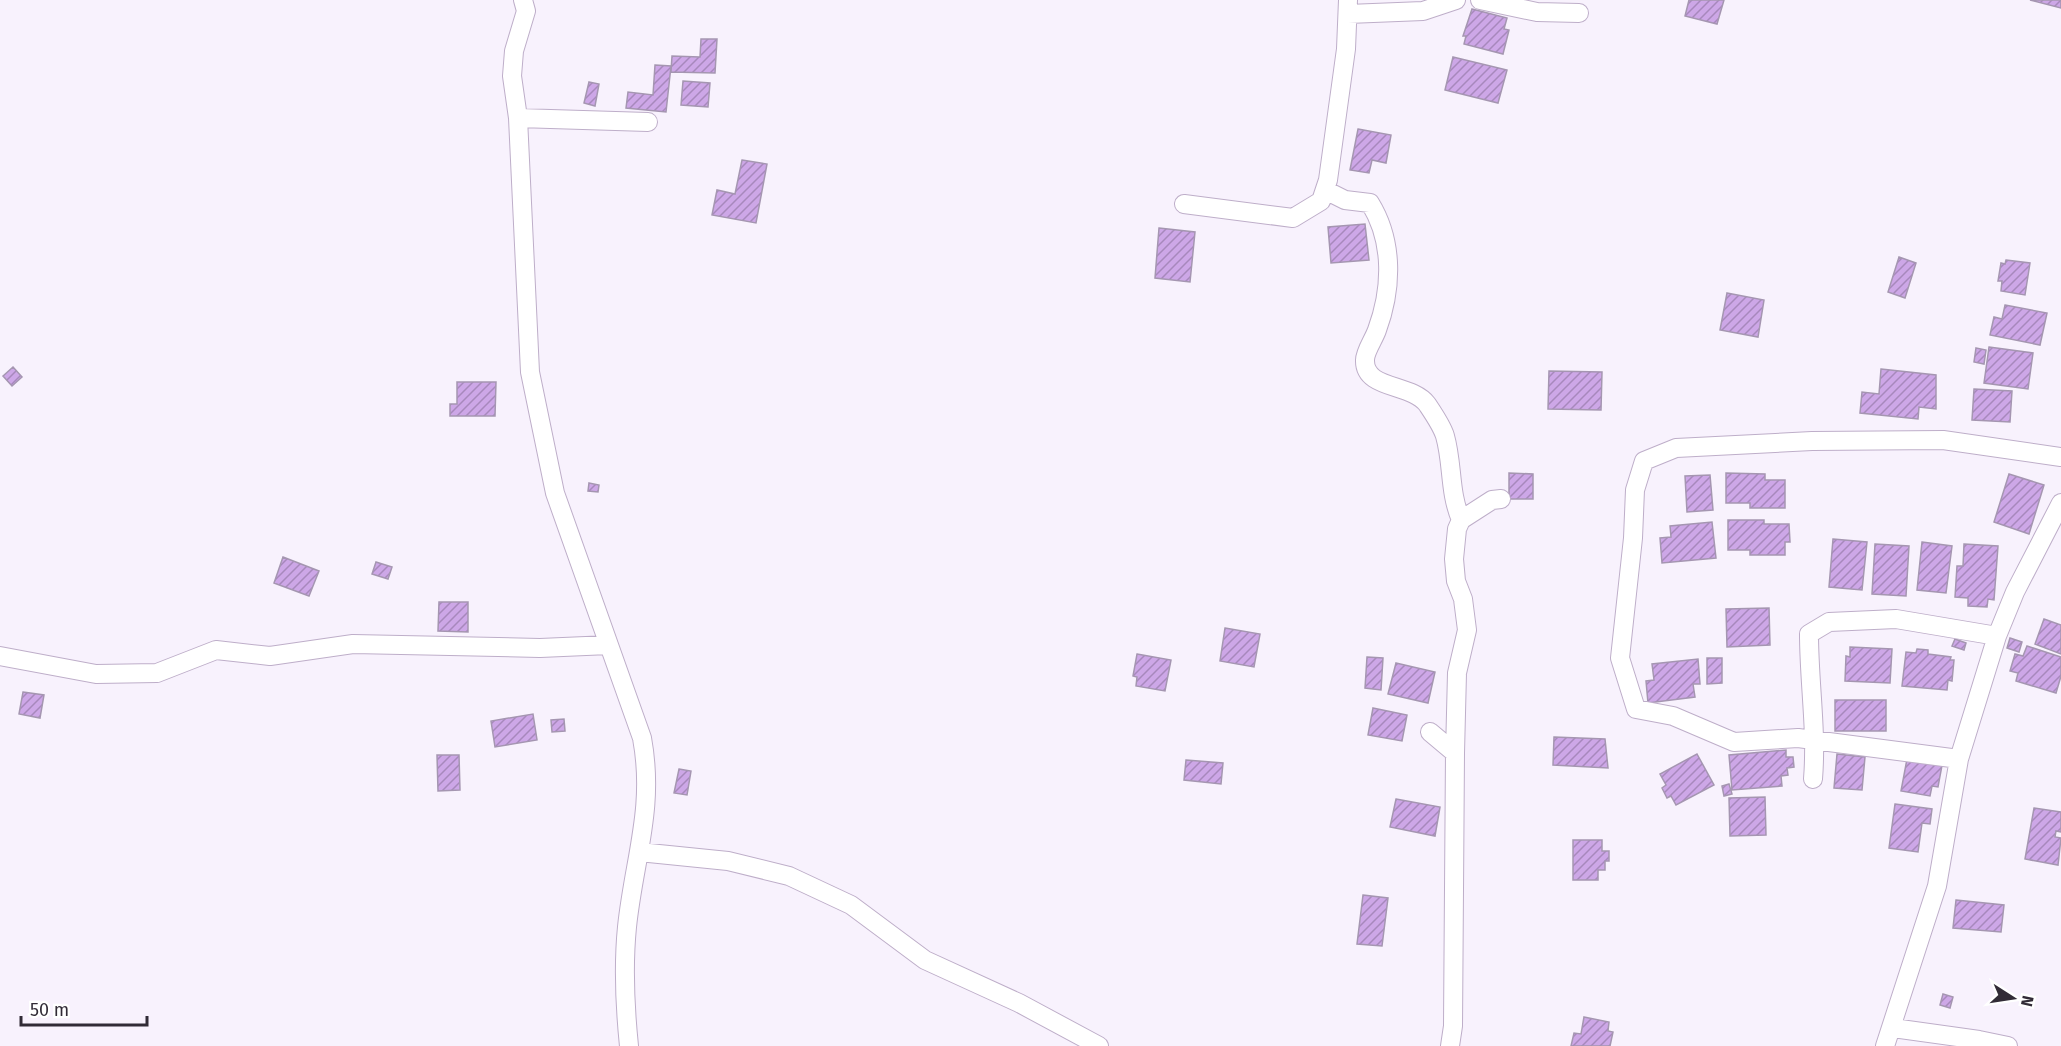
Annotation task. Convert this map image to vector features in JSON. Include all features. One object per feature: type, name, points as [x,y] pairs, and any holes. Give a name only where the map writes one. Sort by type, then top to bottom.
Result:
[{"type":"street","points":[[523,0],[526,11],[514,51],[512,76],[518,118],[530,372],[555,493],[642,738],[648,769],[648,798],[627,928],[625,1003],[629,1046]]},
{"type":"street","points":[[1184,204],[1293,218],[1321,201],[1325,190],[1346,50],[1348,7],[1423,11],[1456,0]]},
{"type":"street","points":[[1480,0],[1537,12],[1579,13]]},
{"type":"street","points":[[518,118],[648,122]]},
{"type":"street","points":[[1325,190],[1345,200],[1370,204],[1385,232],[1387,294],[1377,330],[1365,359],[1366,365],[1378,383],[1409,390],[1425,402],[1445,434],[1451,489],[1461,520]]},
{"type":"street","points":[[1959,759],[1797,738],[1734,742],[1672,716],[1636,709],[1620,658],[1633,538],[1635,490],[1644,461],[1676,448],[1824,441],[1943,440],[2061,457]]},
{"type":"street","points":[[1450,1046],[1453,1026],[1457,673],[1467,630],[1454,558],[1457,529],[1461,520],[1492,500],[1501,499]]},
{"type":"street","points":[[1885,1046],[1893,1028],[1937,886],[1959,759],[1997,636],[2014,592],[2061,503]]},
{"type":"street","points":[[1813,779],[1816,741],[1809,670],[1809,634],[1829,622],[1896,620],[1997,636]]},
{"type":"street","points":[[0,656],[96,674],[157,673],[216,651],[270,656],[353,644],[540,648],[609,645]]},
{"type":"street","points":[[1430,732],[1455,753]]},
{"type":"street","points":[[639,852],[728,861],[789,876],[851,905],[925,960],[1019,1003],[1099,1046]]},
{"type":"street","points":[[1893,1028],[2008,1046]]},
{"type":"building","points":[[1689,0],[1724,0],[1717,24],[1685,16]]},
{"type":"building","points":[[2030,0],[2061,0],[2061,8]]},
{"type":"building","points":[[1472,9],[1507,18],[1504,29],[1509,30],[1503,54],[1464,44],[1466,36],[1463,36]]},
{"type":"building","points":[[701,39],[717,39],[715,73],[671,72],[672,56],[700,57]]},
{"type":"building","points":[[1453,57],[1507,70],[1498,103],[1445,90]]},
{"type":"building","points":[[655,65],[671,66],[666,112],[626,108],[628,92],[653,95]]},
{"type":"building","points":[[683,81],[710,83],[708,107],[681,105]]},
{"type":"building","points":[[589,82],[599,84],[595,106],[584,103]]},
{"type":"building","points":[[1358,129],[1391,135],[1386,163],[1372,160],[1369,173],[1350,170]]},
{"type":"building","points":[[742,160],[767,164],[756,223],[712,215],[717,190],[735,194]]},
{"type":"building","points":[[1365,224],[1369,260],[1331,263],[1328,227]]},
{"type":"building","points":[[1159,228],[1195,232],[1190,282],[1155,278]]},
{"type":"building","points":[[1899,257],[1916,263],[1905,298],[1888,292]]},
{"type":"building","points":[[2006,260],[2030,263],[2025,295],[2001,291],[2002,281],[1998,281],[2001,263],[2005,264]]},
{"type":"building","points":[[1727,293],[1764,300],[1758,337],[1720,330]]},
{"type":"building","points":[[2005,305],[2047,313],[2040,345],[1990,335],[1994,317],[2002,319]]},
{"type":"building","points":[[1989,347],[2033,353],[2028,389],[1984,383]]},
{"type":"building","points":[[1976,348],[1986,350],[1984,364],[1974,362]]},
{"type":"building","points":[[13,367],[22,377],[12,386],[3,376]]},
{"type":"building","points":[[1881,369],[1936,375],[1936,409],[1919,407],[1918,419],[1860,413],[1862,392],[1879,394]]},
{"type":"building","points":[[1549,371],[1602,372],[1601,410],[1548,409]]},
{"type":"building","points":[[457,382],[496,382],[495,416],[450,416],[450,404],[457,404]]},
{"type":"building","points":[[1974,389],[2012,391],[2010,422],[1972,420]]},
{"type":"building","points":[[1509,473],[1533,474],[1533,499],[1509,499]]},
{"type":"building","points":[[1726,473],[1765,474],[1765,480],[1785,480],[1785,508],[1750,508],[1750,503],[1726,503]]},
{"type":"building","points":[[2009,474],[2044,485],[2029,534],[1994,522]]},
{"type":"building","points":[[1710,475],[1713,510],[1687,512],[1685,476]]},
{"type":"building","points":[[589,483],[599,485],[598,492],[588,491]]},
{"type":"building","points":[[1728,520],[1764,520],[1764,524],[1789,524],[1790,542],[1785,542],[1785,555],[1750,555],[1750,550],[1728,550]]},
{"type":"building","points":[[1712,522],[1716,558],[1662,563],[1660,538],[1671,537],[1670,526]]},
{"type":"building","points":[[1833,539],[1867,542],[1862,590],[1829,587]]},
{"type":"building","points":[[1922,542],[1952,546],[1946,593],[1917,590]]},
{"type":"building","points":[[1875,544],[1909,546],[1906,596],[1872,594]]},
{"type":"building","points":[[1964,544],[1998,546],[1994,600],[1988,599],[1987,607],[1968,606],[1968,598],[1955,597],[1957,566],[1963,566]]},
{"type":"building","points":[[283,557],[319,571],[309,596],[274,583]]},
{"type":"building","points":[[376,562],[392,567],[388,579],[372,574]]},
{"type":"building","points":[[439,602],[468,602],[468,632],[438,631]]},
{"type":"building","points":[[1769,608],[1770,645],[1727,647],[1726,609]]},
{"type":"building","points":[[2044,619],[2061,625],[2061,654],[2035,644]]},
{"type":"building","points":[[1225,628],[1260,634],[1254,667],[1220,661]]},
{"type":"building","points":[[2010,638],[2022,642],[2019,652],[2007,648]]},
{"type":"building","points":[[1955,639],[1966,643],[1964,650],[1952,646]]},
{"type":"building","points":[[2027,646],[2061,657],[2061,676],[2056,693],[2016,681],[2018,673],[2010,671],[2015,654],[2023,656]]},
{"type":"building","points":[[1850,647],[1892,649],[1890,683],[1845,681],[1846,656],[1850,657]]},
{"type":"building","points":[[1917,649],[1928,650],[1928,654],[1951,657],[1950,660],[1954,660],[1952,681],[1948,680],[1947,690],[1902,686],[1906,652],[1916,653]]},
{"type":"building","points":[[1137,654],[1171,660],[1165,691],[1136,686],[1137,677],[1133,676]]},
{"type":"building","points":[[1367,657],[1383,658],[1381,690],[1365,688]]},
{"type":"building","points":[[1707,658],[1722,658],[1722,683],[1707,684]]},
{"type":"building","points":[[1698,659],[1700,684],[1693,684],[1695,697],[1648,703],[1646,681],[1654,680],[1652,664]]},
{"type":"building","points":[[1396,663],[1435,672],[1428,703],[1388,694]]},
{"type":"building","points":[[23,692],[44,695],[40,718],[19,714]]},
{"type":"building","points":[[1835,700],[1886,700],[1886,731],[1835,731]]},
{"type":"building","points":[[1373,708],[1407,715],[1402,741],[1368,735]]},
{"type":"building","points":[[533,714],[537,740],[495,747],[491,721]]},
{"type":"building","points":[[564,719],[565,731],[552,732],[551,720]]},
{"type":"building","points":[[1554,737],[1605,739],[1608,768],[1553,765]]},
{"type":"building","points":[[1786,750],[1786,757],[1793,757],[1794,767],[1787,768],[1788,775],[1781,776],[1782,786],[1732,790],[1729,755]]},
{"type":"building","points":[[1697,754],[1714,785],[1676,805],[1671,796],[1667,798],[1662,788],[1666,785],[1660,774]]},
{"type":"building","points":[[1837,754],[1865,757],[1862,790],[1834,788]]},
{"type":"building","points":[[437,755],[459,755],[460,790],[438,791]]},
{"type":"building","points":[[1907,759],[1943,760],[1938,787],[1932,786],[1930,796],[1901,791]]},
{"type":"building","points":[[1186,760],[1223,763],[1221,784],[1184,780]]},
{"type":"building","points":[[679,769],[691,771],[687,795],[674,793]]},
{"type":"building","points":[[1729,784],[1732,794],[1724,796],[1722,786]]},
{"type":"building","points":[[1765,797],[1766,835],[1730,836],[1729,798]]},
{"type":"building","points":[[1396,799],[1440,807],[1435,836],[1390,827]]},
{"type":"building","points":[[1895,804],[1932,809],[1930,824],[1922,823],[1918,852],[1889,848]]},
{"type":"building","points":[[2034,808],[2061,812],[2061,832],[2056,831],[2055,837],[2061,838],[2058,865],[2025,859]]},
{"type":"building","points":[[1573,840],[1602,840],[1602,851],[1609,851],[1609,861],[1605,861],[1605,870],[1598,870],[1598,880],[1573,880]]},
{"type":"building","points":[[1363,895],[1388,898],[1382,946],[1357,944]]},
{"type":"building","points":[[1956,900],[2004,905],[2001,932],[1953,928]]},
{"type":"building","points":[[1943,994],[1953,997],[1950,1008],[1940,1005]]},
{"type":"building","points":[[1584,1017],[1609,1022],[1608,1031],[1613,1032],[1610,1046],[1571,1046],[1574,1033],[1581,1034]]}]
